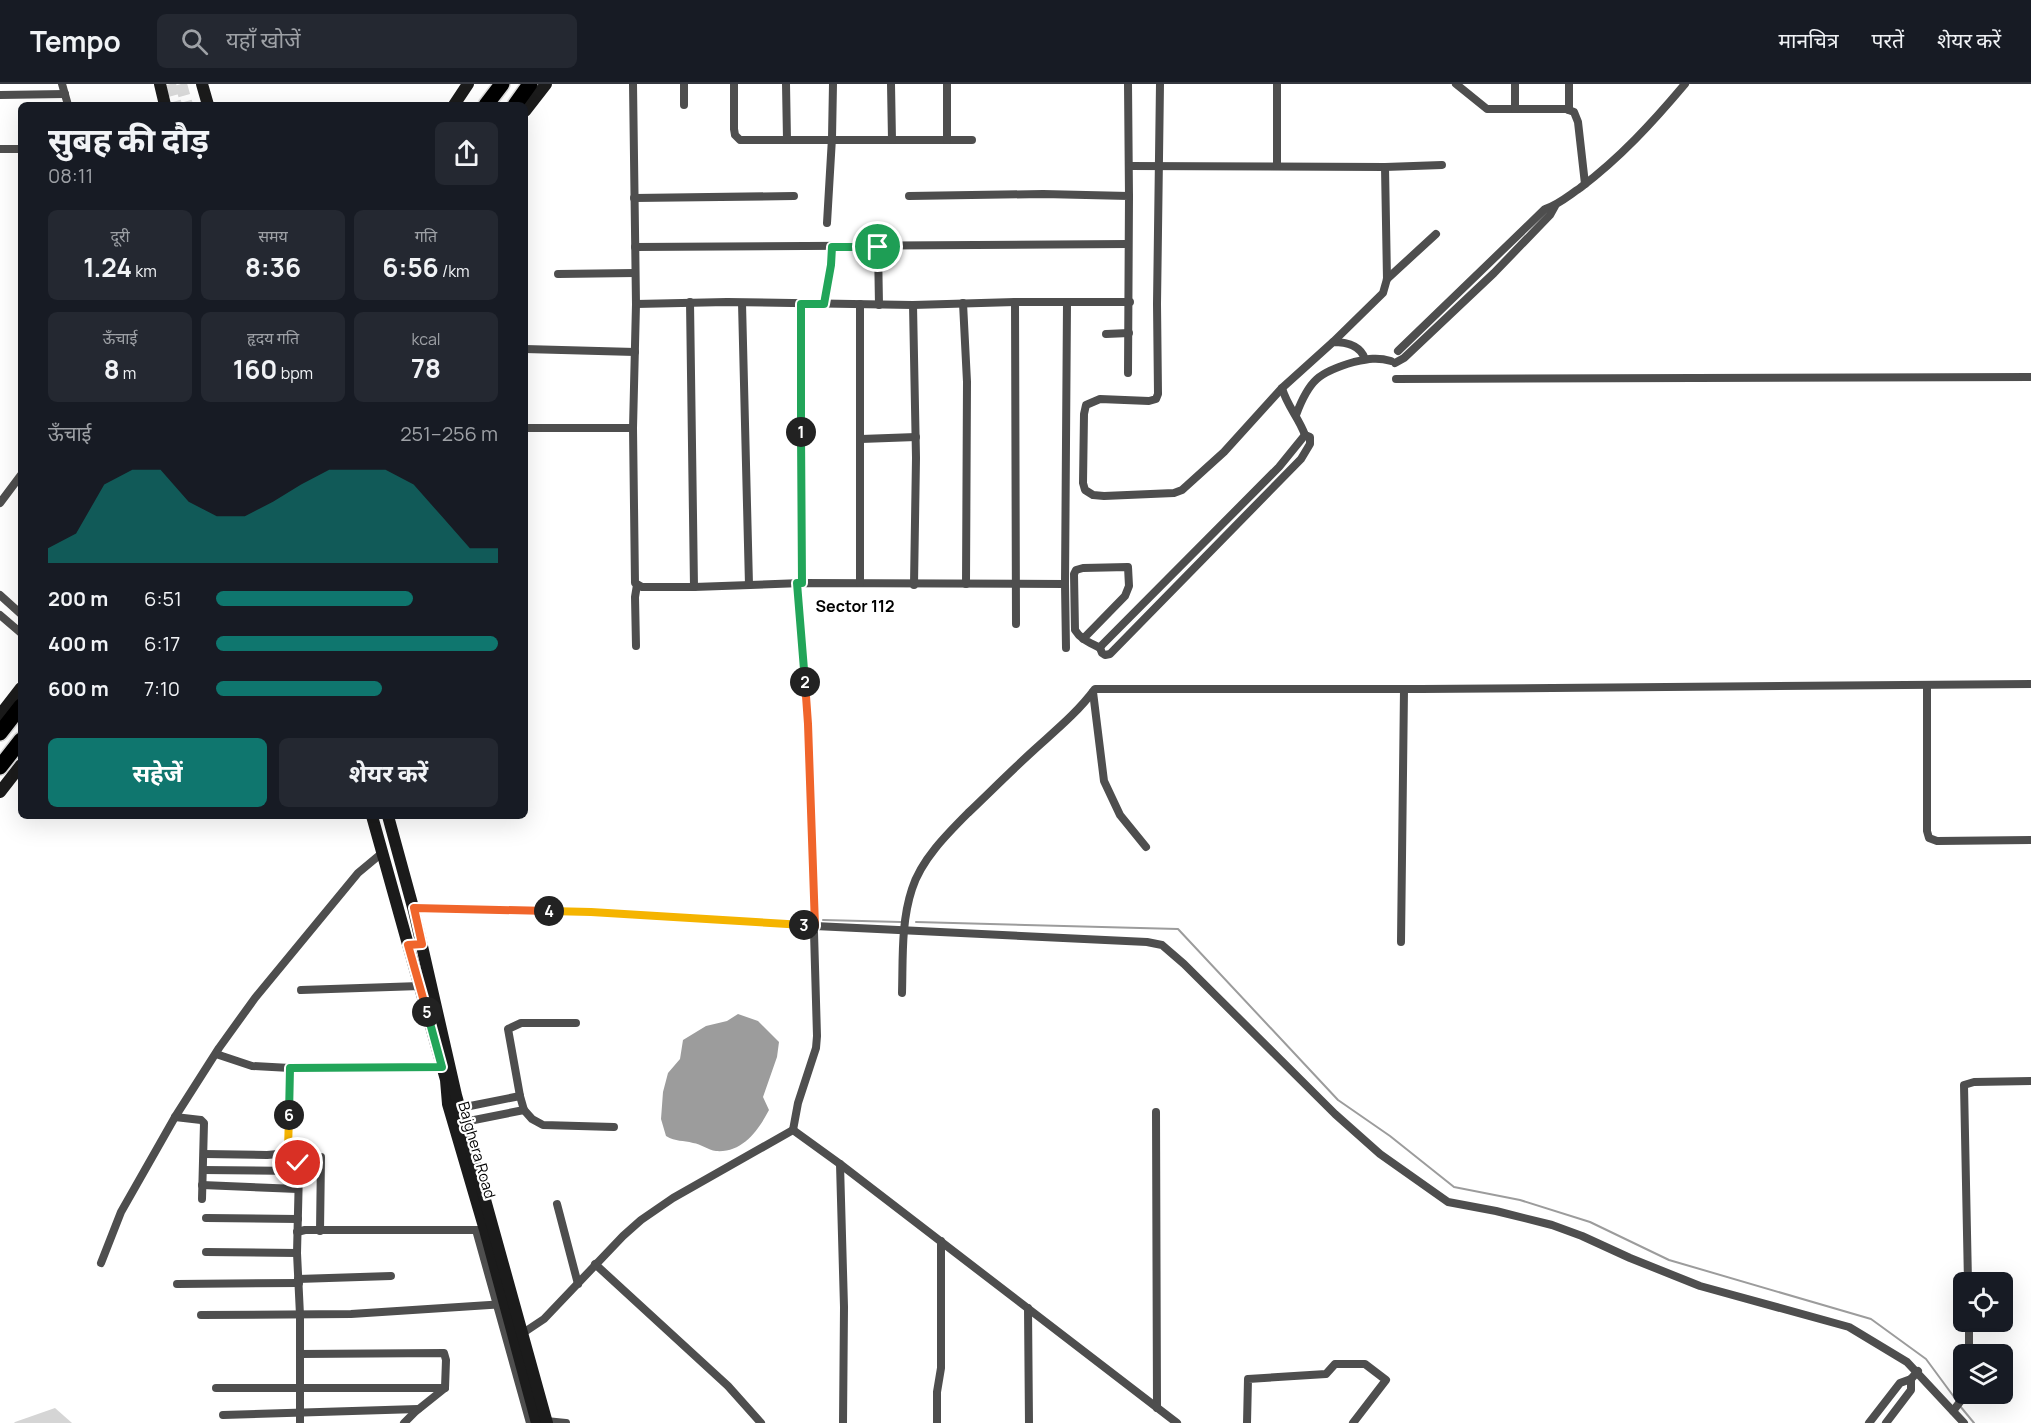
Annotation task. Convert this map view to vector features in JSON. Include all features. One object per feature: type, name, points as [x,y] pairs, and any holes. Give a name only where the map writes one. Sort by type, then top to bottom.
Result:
[{"type":"highway","points":[[488,102],[502,84]]},
{"type":"highway","points":[[517,102],[530,84]]},
{"type":"highway","points":[[0,733],[18,710]]},
{"type":"highway","points":[[0,767],[18,744]]},
{"type":"main road","points":[[160,84],[164,102]]},
{"type":"main road","points":[[202,84],[207,102]]},
{"type":"main road","points":[[456,102],[468,84]]},
{"type":"main road","points":[[528,107],[546,84]]},
{"type":"main road","points":[[0,715],[18,692]]},
{"type":"main road","points":[[0,792],[18,769]]},
{"type":"main road","name":"Bajghera Road","points":[[373,819],[446,1080],[448,1104],[500,1304],[518,1336]]},
{"type":"main road","name":"Bajghera Road","points":[[389,819],[414,908],[456,1095],[518,1336],[543,1422]]},
{"type":"main road","points":[[408,945],[422,944]]},
{"type":"street","points":[[62,84],[67,102]]},
{"type":"street","points":[[633,84],[636,304],[633,428],[634,575],[637,585],[636,646]]},
{"type":"street","points":[[684,84],[684,105]]},
{"type":"street","points":[[734,84],[734,129],[738,139],[972,140]]},
{"type":"street","points":[[786,84],[787,140]]},
{"type":"street","points":[[827,223],[833,84]]},
{"type":"street","points":[[891,84],[892,140]]},
{"type":"street","points":[[947,84],[947,140]]},
{"type":"street","points":[[1128,84],[1130,302],[1128,373]]},
{"type":"street","points":[[1160,84],[1158,394],[1156,399],[1149,401],[1100,399],[1086,405],[1083,483],[1085,490],[1094,495],[1174,493],[1182,490],[1224,452],[1282,388],[1383,292],[1386,279],[1385,167]]},
{"type":"street","points":[[1277,84],[1277,166]]},
{"type":"street","points":[[1456,84],[1487,110],[1569,110],[1576,115],[1585,184]]},
{"type":"street","points":[[1515,84],[1515,109]]},
{"type":"street","points":[[1569,84],[1569,110]]},
{"type":"street","points":[[1398,351],[1423,334],[1494,273],[1550,215],[1555,206],[1585,184],[1645,131],[1685,84]]},
{"type":"street","points":[[0,95],[64,94]]},
{"type":"street","points":[[0,149],[18,149]]},
{"type":"street","points":[[1129,166],[1385,167],[1442,165]]},
{"type":"street","points":[[909,196],[1043,194],[1129,196]]},
{"type":"street","points":[[634,198],[794,196]]},
{"type":"street","points":[[1386,279],[1436,234]]},
{"type":"street","points":[[635,247],[1128,244]]},
{"type":"street","points":[[824,304],[832,247]]},
{"type":"street","points":[[878,247],[879,304]]},
{"type":"street","points":[[558,274],[635,273]]},
{"type":"street","points":[[636,304],[690,302],[914,305],[1130,302]]},
{"type":"street","points":[[690,302],[694,587]]},
{"type":"street","points":[[1015,302],[1016,624]]},
{"type":"street","points":[[742,303],[748,585]]},
{"type":"street","points":[[963,303],[967,381],[966,584]]},
{"type":"street","points":[[1066,648],[1067,303]]},
{"type":"street","points":[[793,1130],[798,1102],[817,1041],[808,724],[800,583],[801,304]]},
{"type":"street","points":[[860,304],[860,583]]},
{"type":"street","points":[[914,305],[916,437],[914,585]]},
{"type":"street","points":[[1106,334],[1129,333]]},
{"type":"street","points":[[1296,415],[1307,390],[1332,368],[1365,359],[1375,358],[1393,362],[1404,358],[1423,334]]},
{"type":"street","points":[[1333,342],[1344,342],[1358,348],[1365,359]]},
{"type":"street","points":[[528,349],[635,352]]},
{"type":"street","points":[[1396,379],[2031,377]]},
{"type":"street","points":[[1083,639],[1125,596],[1130,586],[1128,567],[1076,570],[1074,574],[1074,625],[1076,633],[1083,639],[1100,648],[1105,655],[1110,654],[1305,454],[1310,444],[1310,437],[1305,435],[1282,388]]},
{"type":"street","points":[[528,428],[633,428]]},
{"type":"street","points":[[1100,648],[1266,480],[1305,435]]},
{"type":"street","points":[[861,439],[916,437]]},
{"type":"street","points":[[0,502],[18,479]]},
{"type":"street","points":[[1266,480],[1272,488]]},
{"type":"street","points":[[637,585],[694,587],[800,583],[1065,584]]},
{"type":"street","points":[[0,595],[18,611]]},
{"type":"street","points":[[0,615],[18,630]]},
{"type":"street","points":[[902,993],[904,930],[908,900],[912,887],[928,860],[940,843],[1000,782],[1067,722],[1095,689],[2031,684]]},
{"type":"street","points":[[1927,685],[1927,831],[1929,838],[1937,841],[2031,840]]},
{"type":"street","points":[[1401,942],[1404,689]]},
{"type":"street","points":[[1093,692],[1104,781],[1120,815],[1146,847]]},
{"type":"street","points":[[101,1263],[121,1212],[175,1117],[216,1054],[255,998],[358,873],[382,853]]},
{"type":"street","points":[[414,908],[591,912],[815,926],[1147,942],[1162,945],[1335,1114],[1380,1154],[1448,1202],[1552,1225],[1700,1286],[1849,1327],[1893,1352],[1918,1371],[1964,1423]]},
{"type":"street","points":[[301,990],[420,986]]},
{"type":"street","points":[[576,1023],[521,1023],[508,1029],[524,1110],[532,1119],[543,1125],[614,1127]]},
{"type":"street","points":[[216,1054],[244,1064],[290,1068],[442,1067]]},
{"type":"street","points":[[289,1153],[290,1068]]},
{"type":"street","points":[[1968,1272],[1964,1085],[1974,1082],[2031,1081]]},
{"type":"street","points":[[460,1108],[520,1096]]},
{"type":"street","points":[[464,1122],[524,1110]]},
{"type":"street","points":[[1156,1112],[1157,1408]]},
{"type":"street","points":[[175,1117],[203,1120],[202,1199]]},
{"type":"street","points":[[793,1130],[1177,1423]]},
{"type":"street","points":[[518,1336],[544,1319],[631,1228],[664,1204],[793,1130]]},
{"type":"street","points":[[204,1154],[289,1153],[298,1161],[300,1423]]},
{"type":"street","points":[[320,1231],[321,1157]]},
{"type":"street","points":[[840,1164],[844,1307],[843,1423]]},
{"type":"street","points":[[203,1170],[299,1171]]},
{"type":"street","points":[[202,1185],[298,1189]]},
{"type":"street","points":[[557,1204],[578,1284]]},
{"type":"street","points":[[206,1218],[297,1220]]},
{"type":"street","points":[[297,1232],[480,1230]]},
{"type":"street","points":[[937,1423],[941,1368],[941,1241]]},
{"type":"street","points":[[206,1252],[297,1253]]},
{"type":"street","points":[[596,1264],[728,1386],[761,1423]]},
{"type":"street","points":[[177,1284],[391,1276]]},
{"type":"street","points":[[201,1315],[300,1315],[500,1304],[530,1423]]},
{"type":"street","points":[[1028,1308],[1029,1423]]},
{"type":"street","points":[[300,1354],[442,1352],[447,1360],[445,1388],[418,1408],[404,1423]]},
{"type":"street","points":[[1247,1423],[1248,1379],[1326,1374],[1335,1364],[1365,1364],[1386,1380],[1353,1423]]},
{"type":"street","points":[[1869,1423],[1900,1383],[1911,1379],[1918,1371]]},
{"type":"street","points":[[1886,1423],[1911,1390],[1911,1379]]},
{"type":"street","points":[[216,1388],[445,1388]]},
{"type":"street","points":[[1953,1411],[1958,1404]]},
{"type":"street","points":[[223,1415],[418,1408]]},
{"type":"street","points":[[543,1422],[566,1423]]},
{"type":"shaded area","points":[[738,1014],[758,1021],[779,1042],[777,1057],[763,1097],[769,1110],[765,1118],[748,1139],[725,1151],[716,1151],[666,1136],[661,1119],[663,1092],[668,1073],[680,1059],[683,1040],[706,1026],[727,1021]]},
{"type":"shaded area","points":[[55,1408],[72,1423],[14,1423],[15,1422]]},
{"type":"waterway","points":[[823,920],[901,922]]},
{"type":"waterway","points":[[916,922],[1178,929],[1338,1100],[1390,1136],[1454,1187],[1520,1200],[1590,1222],[1669,1260],[1871,1319],[1926,1359],[1953,1396]]},
{"type":"waterway","points":[[1960,1406],[1974,1423]]},
{"type":"tunnel","points":[[170,84],[175,102]]},
{"type":"tunnel","points":[[181,84],[186,102]]},
{"type":"district","name":"Sector 112","points":[[855,606]]},
{"type":"route","points":[[298,1163],[296,1157],[289,1153],[288,1146],[290,1068],[442,1067],[408,945],[422,944],[414,908],[591,912],[815,926],[808,724],[797,583],[802,583],[801,304],[824,304],[832,247],[878,247]]}]
